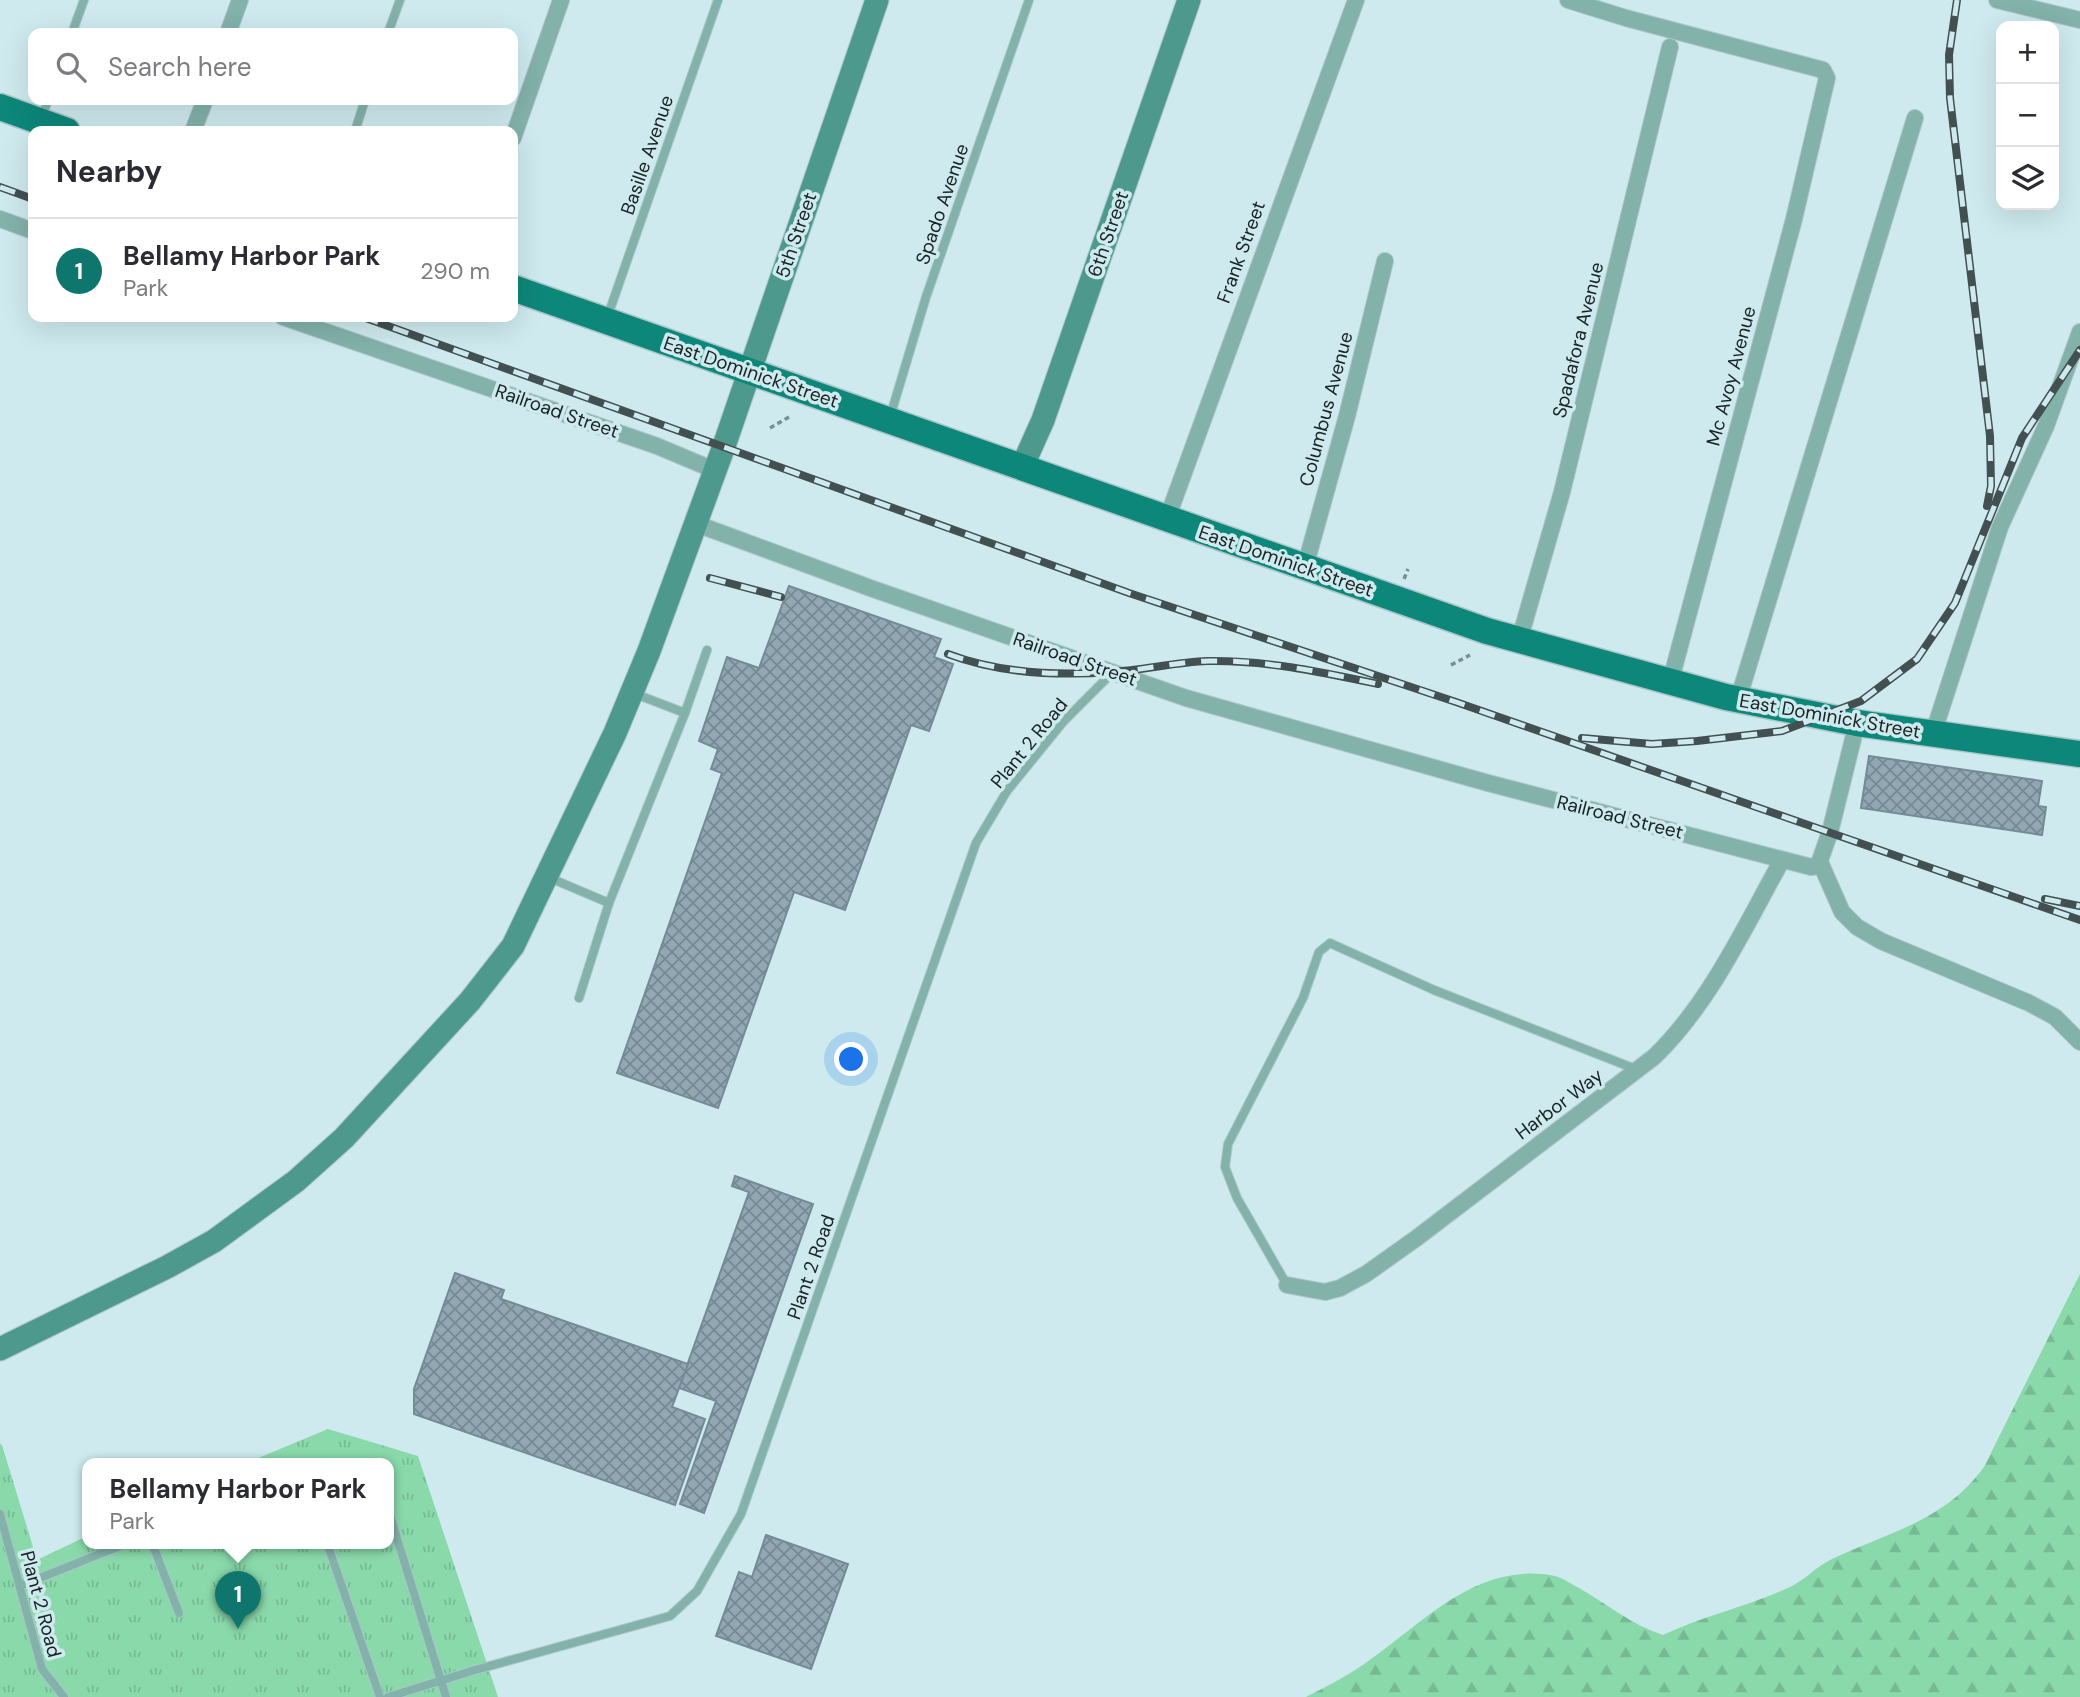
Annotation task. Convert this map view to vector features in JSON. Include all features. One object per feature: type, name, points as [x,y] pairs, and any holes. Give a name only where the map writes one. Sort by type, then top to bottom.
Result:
[{"type":"main road","points":[[0,107],[44,111],[61,126]]},
{"type":"main road","name":"East Dominick Street","points":[[518,290],[1519,641],[1738,700],[1857,723],[2080,754]]},
{"type":"street","points":[[230,28],[240,0]]},
{"type":"street","points":[[517,126],[561,0]]},
{"type":"street","name":"5th Street","points":[[714,470],[877,0]]},
{"type":"street","name":"6th Street","points":[[1022,467],[1043,420],[1189,0]]},
{"type":"street","name":"Frank Street","points":[[1167,519],[1356,0]]},
{"type":"street","name":"Mc Avoy Avenue","points":[[1568,0],[1626,19],[1823,71],[1827,78],[1794,219],[1670,683]]},
{"type":"street","points":[[1997,0],[2080,20]]},
{"type":"street","name":"Spadafora Avenue","points":[[1519,641],[1562,492],[1670,47]]},
{"type":"street","points":[[196,126],[203,105]]},
{"type":"street","points":[[1738,700],[1915,118]]},
{"type":"street","points":[[0,219],[28,229]]},
{"type":"street","name":"Columbus Avenue","points":[[1305,567],[1347,416],[1385,261]]},
{"type":"street","name":"Railroad Street","points":[[297,322],[657,446],[714,470]]},
{"type":"street","points":[[1933,734],[2000,527],[2046,426],[2080,332]]},
{"type":"street","points":[[0,1349],[167,1268],[214,1241],[296,1181],[344,1138],[470,1001],[513,946],[615,733],[714,470]]},
{"type":"street","name":"Railroad Street","points":[[695,523],[1113,672],[1225,709],[1488,783],[1782,860],[1811,867],[1818,866],[1820,862]]},
{"type":"street","points":[[1857,723],[1820,862],[1842,912],[1857,927],[1881,940],[2029,1003],[2055,1017],[2080,1042]]},
{"type":"street","name":"Harbor Way","points":[[1287,1285],[1325,1292],[1366,1275],[1638,1070],[1680,1033],[1723,966],[1782,860]]},
{"type":"lane","points":[[74,28],[84,0]]},
{"type":"lane","points":[[390,28],[400,0]]},
{"type":"lane","name":"Basille Avenue","points":[[606,321],[718,0]]},
{"type":"lane","name":"Spado Avenue","points":[[890,420],[926,297],[1029,0]]},
{"type":"lane","points":[[357,126],[363,105]]},
{"type":"lane","points":[[579,998],[609,903],[685,713],[707,650]]},
{"type":"lane","name":"Plant 2 Road","points":[[388,1697],[670,1616],[697,1591],[741,1514],[976,843],[1007,791],[1063,722],[1113,672]]},
{"type":"lane","points":[[632,693],[685,713]]},
{"type":"lane","points":[[547,877],[609,903]]},
{"type":"lane","points":[[1287,1285],[1237,1198],[1225,1167],[1228,1144],[1303,998],[1319,952],[1324,946],[1330,943],[1434,990],[1638,1070]]},
{"type":"lane","name":"Plant 2 Road","points":[[0,1514],[42,1669],[64,1697]]},
{"type":"lane","points":[[394,1529],[446,1697]]},
{"type":"lane","points":[[19,1586],[112,1549]]},
{"type":"lane","points":[[154,1549],[179,1613]]},
{"type":"lane","points":[[329,1549],[380,1697]]},
{"type":"path","points":[[770,428],[789,417]]},
{"type":"path","points":[[1405,579],[1408,569]]},
{"type":"path","points":[[1451,665],[1470,655]]},
{"type":"green space","points":[[2080,1274],[2080,1697],[1306,1697],[1363,1664],[1456,1597],[1478,1585],[1502,1577],[1528,1574],[1558,1577],[1630,1620],[1663,1635],[1792,1586],[1832,1559],[1934,1513],[1969,1485],[1984,1467]]},
{"type":"green space","points":[[328,1429],[418,1456],[498,1697],[0,1697],[0,1444],[37,1560],[82,1538],[82,1549],[394,1549],[394,1458],[258,1458]]},
{"type":"building","points":[[789,586],[941,639],[934,657],[953,664],[929,731],[911,725],[845,910],[794,892],[718,1108],[617,1073],[722,773],[711,769],[718,749],[699,741],[727,657],[759,668]]},
{"type":"building","points":[[1869,756],[2042,781],[2038,806],[2046,807],[2042,835],[1861,808]]},
{"type":"building","points":[[735,1176],[813,1204],[704,1513],[680,1504],[716,1401],[679,1388],[749,1192],[732,1186]]},
{"type":"building","points":[[455,1273],[504,1290],[501,1299],[688,1364],[672,1407],[705,1419],[675,1505],[414,1414],[414,1389]]},
{"type":"building","points":[[766,1535],[848,1564],[811,1669],[716,1636],[739,1572],[752,1577]]},
{"type":"railway","points":[[1957,0],[1949,55],[1950,98],[1990,436],[1991,486],[1987,506]]},
{"type":"railway","points":[[0,187],[28,197]]},
{"type":"railway","points":[[377,322],[1129,593],[1456,702],[2080,920]]},
{"type":"railway","points":[[1582,738],[1652,744],[1782,731],[1861,701],[1917,659],[1955,603],[2022,438],[2080,350]]},
{"type":"railway","points":[[710,578],[781,597]]},
{"type":"railway","points":[[948,654],[1008,669],[1071,674],[1136,670],[1208,661],[1251,662],[1378,684]]},
{"type":"railway","points":[[2045,899],[2080,906]]},
{"type":"place","name":"Bellamy Harbor Park","points":[[238,1629]]}]
